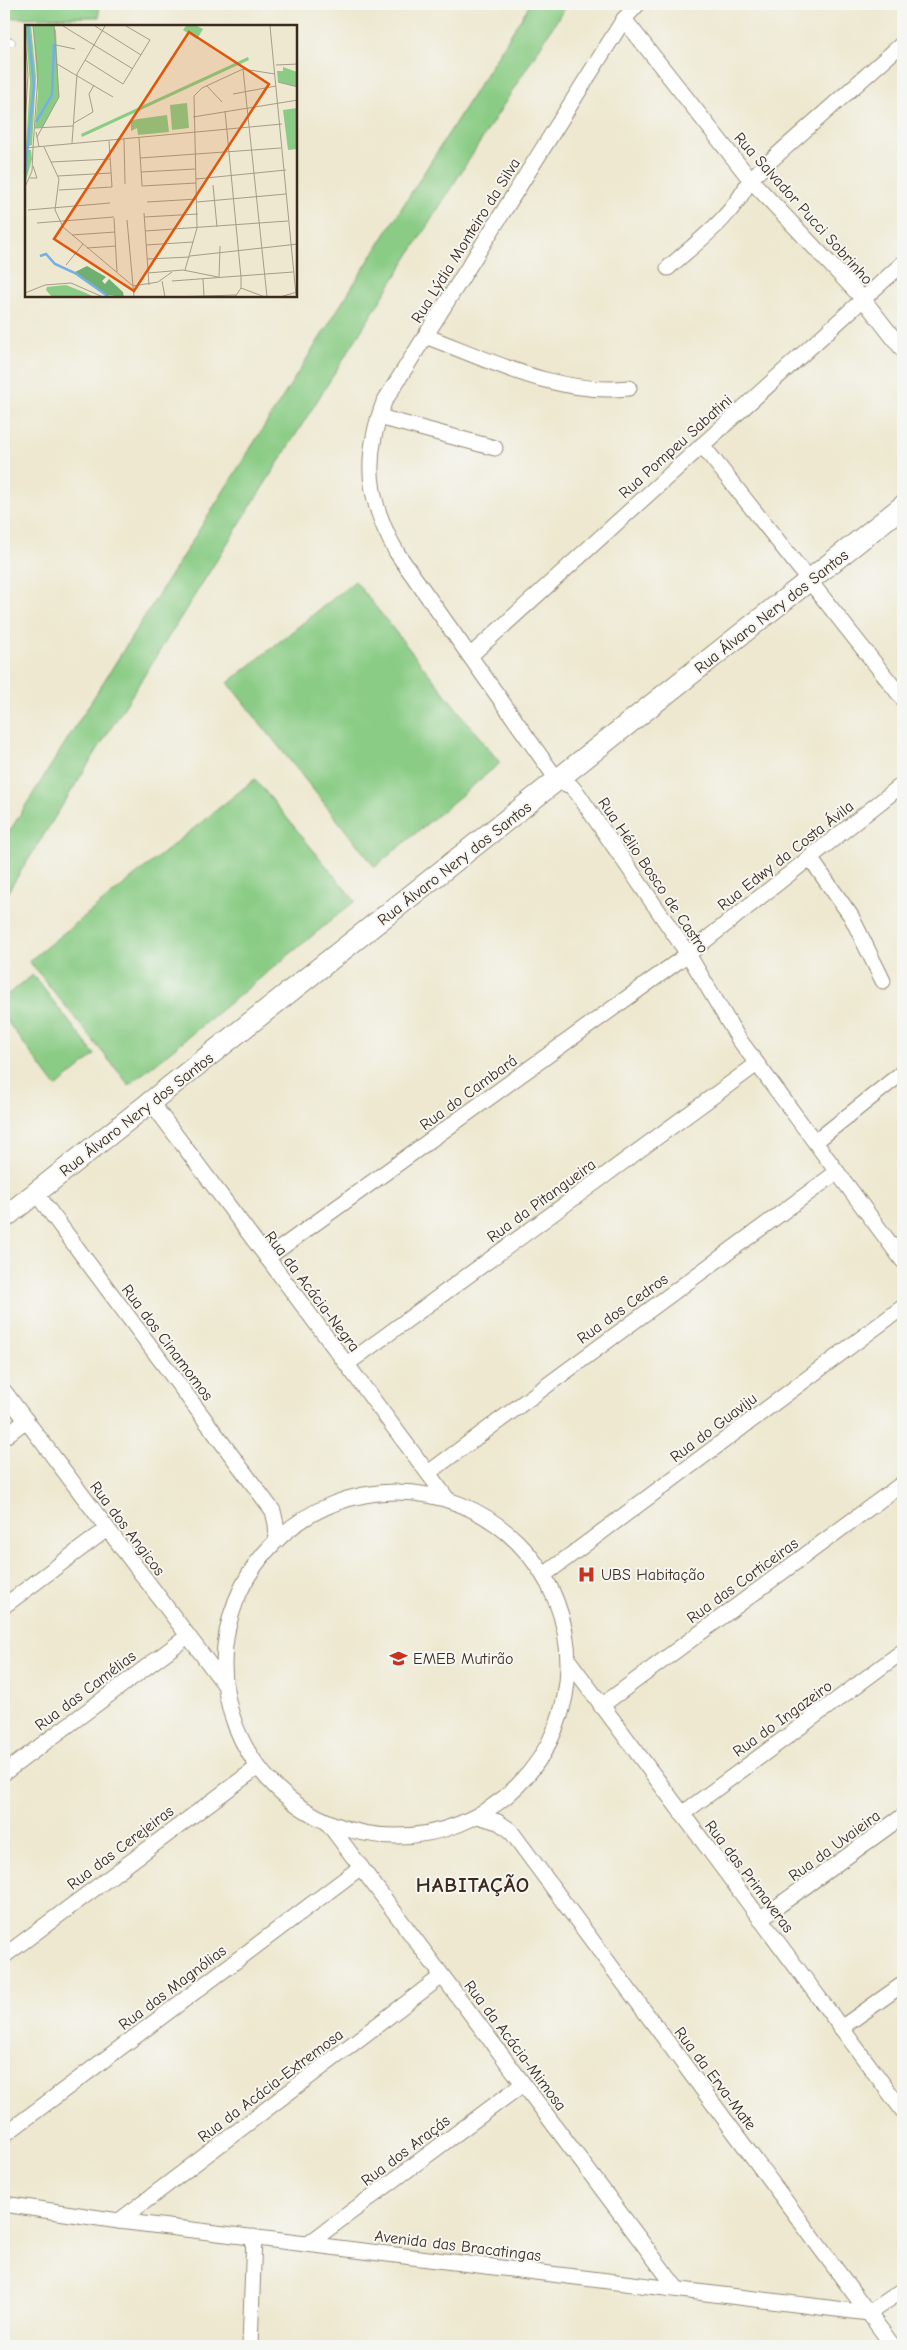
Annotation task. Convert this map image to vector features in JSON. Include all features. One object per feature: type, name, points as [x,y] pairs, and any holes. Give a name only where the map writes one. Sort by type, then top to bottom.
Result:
[{"type":"main road","name":"Rua Álvaro Nery dos Santos","points":[[4,1218],[903,506]]},
{"type":"street","name":"Rua Lýdia Monteiro da Silva","points":[[377,512],[372,484],[373,440],[379,417],[394,383],[624,18],[638,4]]},
{"type":"street","name":"Rua Salvador Pucci Sobrinho","points":[[624,18],[750,179],[863,299],[903,350]]},
{"type":"street","points":[[668,268],[726,216],[742,197],[750,179],[903,43]]},
{"type":"street","name":"Rua Pompeu Sabatini","points":[[470,656],[903,263]]},
{"type":"street","points":[[425,336],[559,384],[604,391],[629,388]]},
{"type":"street","points":[[379,417],[495,448]]},
{"type":"street","points":[[702,445],[903,699]]},
{"type":"street","name":"Rua Hélio Bosco de Castro","points":[[377,512],[397,553],[558,781],[571,786],[578,794],[688,954],[722,1014],[756,1064],[903,1260]]},
{"type":"street","name":"Rua Edwy da Costa Ávila","points":[[688,954],[903,784]]},
{"type":"street","points":[[810,858],[851,916],[882,981]]},
{"type":"street","name":"Rua do Cambará","points":[[268,1258],[688,954]]},
{"type":"street","name":"Rua da Pitangueira","points":[[347,1364],[756,1064]]},
{"type":"street","points":[[815,1142],[903,1072]]},
{"type":"street","name":"Rua da Acácia-Negra","points":[[151,1102],[448,1500]]},
{"type":"street","name":"Rua dos Cedros","points":[[428,1473],[837,1172]]},
{"type":"street","name":"Rua dos Cinamomos","points":[[36,1193],[272,1512],[276,1524],[277,1540]]},
{"type":"street","name":"Rua do Guaviju","points":[[544,1575],[903,1307]]},
{"type":"street","name":"Rua dos Angicos","points":[[4,1391],[225,1685]]},
{"type":"street","points":[[4,1437],[26,1420]]},
{"type":"street","name":"Rua das Corticeiras","points":[[601,1706],[903,1482]]},
{"type":"street","points":[[418,1493],[448,1500],[477,1512],[503,1529],[526,1550],[544,1575],[562,1616],[569,1661],[562,1712],[540,1758],[506,1796],[478,1816],[449,1828],[426,1833],[388,1836],[357,1832],[328,1822],[301,1808],[277,1789],[258,1767],[236,1728],[225,1685],[224,1653],[229,1622],[237,1600],[256,1564],[277,1540],[300,1522],[327,1507],[356,1497],[418,1493]]},
{"type":"street","points":[[272,1512],[300,1522]]},
{"type":"street","points":[[4,1606],[108,1529]]},
{"type":"street","name":"Rua das Camélias","points":[[4,1773],[188,1636]]},
{"type":"street","name":"Rua do Ingazeiro","points":[[682,1814],[903,1651]]},
{"type":"street","name":"Rua das Primaveras","points":[[569,1661],[903,2111]]},
{"type":"street","name":"Rua das Cerejeiras","points":[[4,1956],[258,1767]]},
{"type":"street","name":"Rua da Erva-Mate","points":[[506,1796],[506,1817],[510,1830],[894,2346]]},
{"type":"street","name":"Rua da Erva-Mate","points":[[478,1816],[493,1820],[510,1830]]},
{"type":"street","name":"Rua da Uvaieira","points":[[760,1920],[903,1816]]},
{"type":"street","name":"Rua da Acácia-Mimosa","points":[[328,1822],[677,2289]]},
{"type":"street","name":"Rua das Magnólias","points":[[4,2135],[361,1867]]},
{"type":"street","name":"Rua da Acácia-Extremosa","points":[[119,2221],[442,1976]]},
{"type":"street","points":[[842,2028],[903,1984]]},
{"type":"street","name":"Rua dos Araçás","points":[[308,2244],[523,2084]]},
{"type":"street","name":"Avenida das Bracatingas","points":[[4,2204],[119,2221],[868,2313]]},
{"type":"street","points":[[250,2346],[254,2237]]},
{"type":"street","points":[[868,2313],[903,2290]]},
{"type":"green space","points":[[4,4],[99,4],[99,17],[4,18]]},
{"type":"green space","points":[[530,4],[567,4],[4,898],[4,840]]},
{"type":"green space","points":[[355,581],[500,763],[375,867],[228,683]]},
{"type":"green space","points":[[255,779],[355,901],[129,1085],[29,961]]},
{"type":"green space","points":[[33,975],[95,1055],[56,1087],[4,1017],[4,997]]},
{"type":"place","name":"UBS Habitação","points":[[587,1574]]},
{"type":"place","name":"EMEB Mutirão","points":[[399,1658]]},
{"type":"district","name":"HABITAÇÃO","points":[[473,1885]]}]
